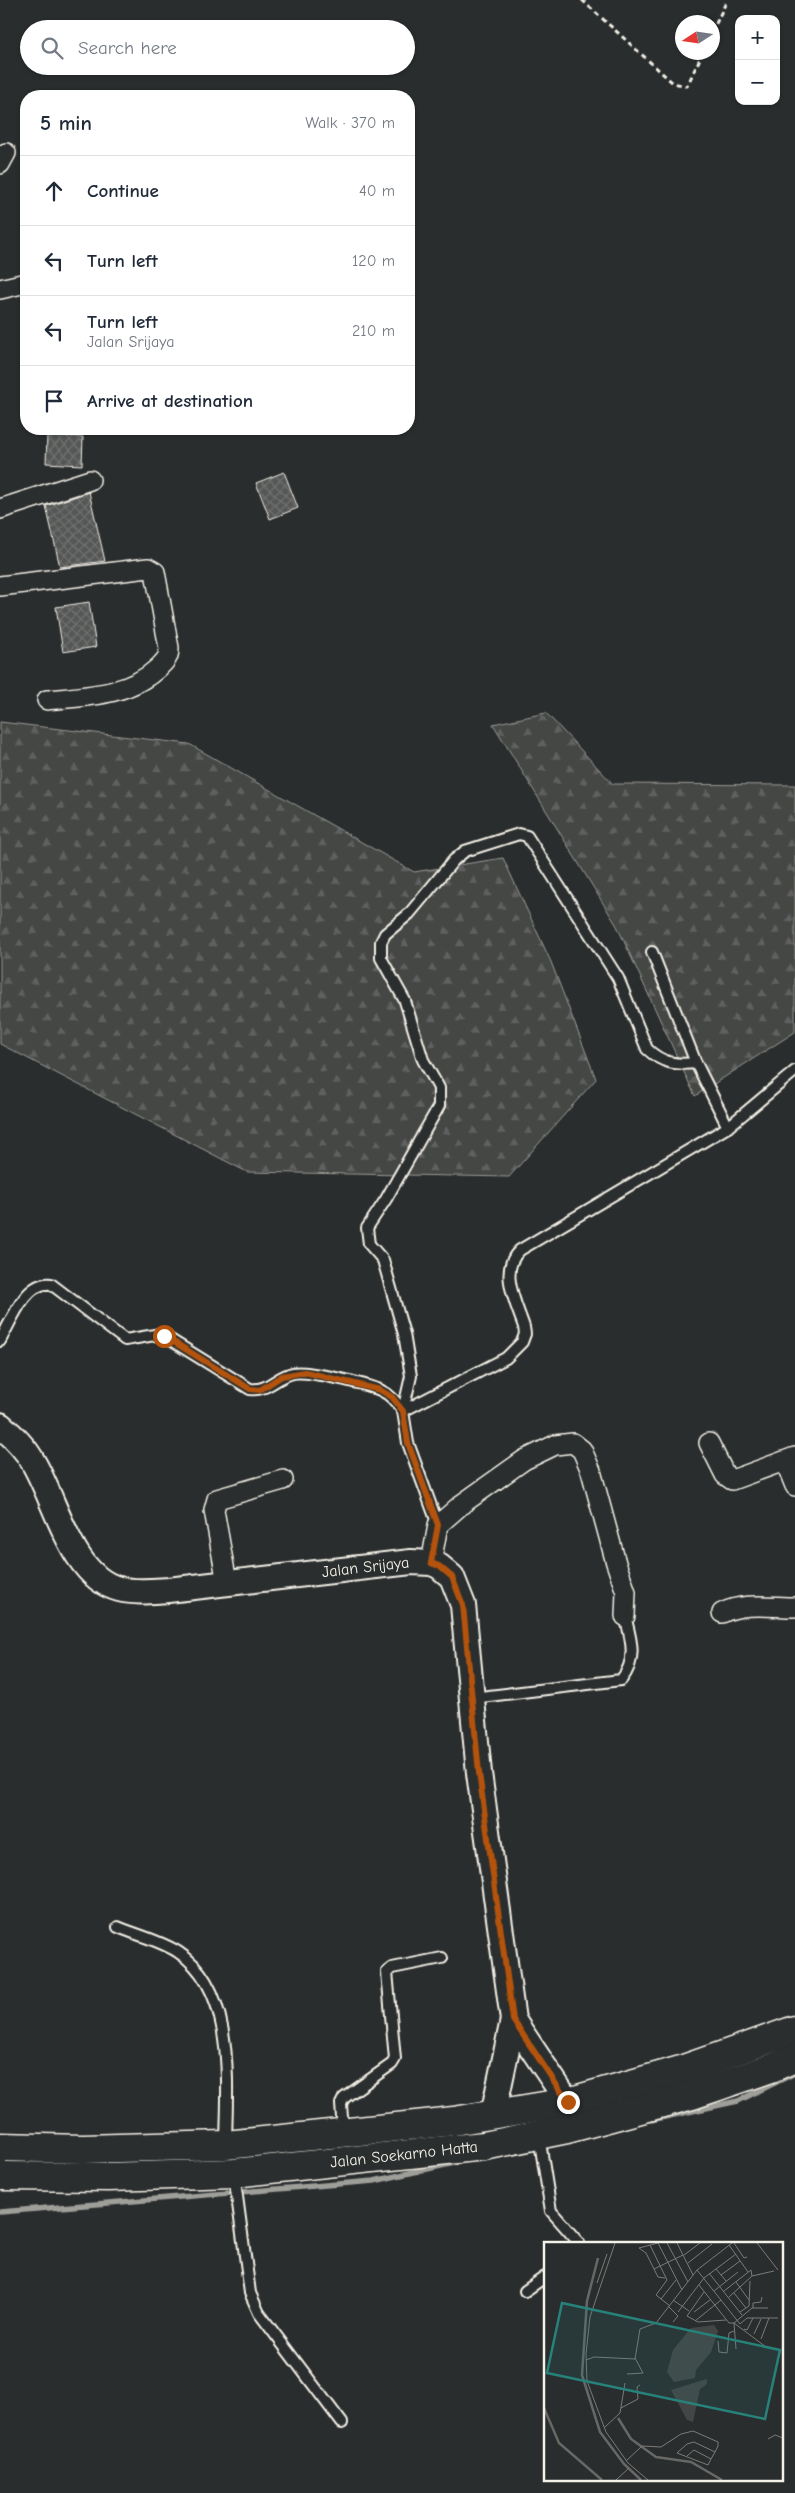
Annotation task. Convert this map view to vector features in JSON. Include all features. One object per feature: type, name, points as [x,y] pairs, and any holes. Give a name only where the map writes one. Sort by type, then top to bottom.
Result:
[{"type":"highway","name":"Jalan Soekarno Hatta","points":[[0,2147],[83,2149],[226,2145],[343,2134],[493,2115],[568,2102],[681,2070],[795,2030]]},
{"type":"highway","name":"Jalan Soekarno Hatta","points":[[0,2176],[235,2180],[540,2138],[692,2095],[795,2058]]},
{"type":"street","points":[[0,289],[20,284]]},
{"type":"street","points":[[0,509],[90,480]]},
{"type":"street","points":[[0,586],[148,568],[155,572],[170,648],[166,660],[152,673],[123,688],[105,694],[47,700]]},
{"type":"street","name":"Jalan Srijaya","points":[[0,1425],[16,1438],[33,1461],[82,1563],[103,1582],[117,1588],[134,1592],[411,1562],[431,1563],[439,1566],[452,1577],[463,1605],[479,1773],[513,2020],[568,2102]]},
{"type":"street","points":[[431,1563],[438,1525],[462,1504],[524,1460],[555,1445],[573,1442],[582,1450],[591,1471],[616,1563],[626,1592],[625,1616]]},
{"type":"street","points":[[709,1443],[725,1474],[732,1480],[790,1459],[795,1486]]},
{"type":"street","points":[[228,1583],[214,1503],[217,1499],[283,1480]]},
{"type":"street","points":[[722,1613],[731,1608],[749,1606],[795,1607]]},
{"type":"street","points":[[493,2115],[513,2020]]},
{"type":"lane","points":[[438,1525],[408,1443],[403,1411],[410,1387],[410,1359],[382,1260],[369,1244],[367,1228],[386,1200],[439,1106],[439,1088],[423,1060],[405,1001],[381,958],[379,950],[385,934],[410,914],[454,860],[465,851],[519,834],[528,836],[618,978],[647,1049],[655,1057],[667,1063],[675,1065],[696,1063]]},
{"type":"lane","points":[[652,952],[696,1063],[728,1127]]},
{"type":"lane","points":[[403,1411],[506,1358],[522,1342],[525,1334],[509,1279],[509,1266],[512,1257],[520,1250],[728,1127],[795,1071]]},
{"type":"lane","points":[[0,1340],[25,1297],[37,1287],[51,1284],[125,1340],[161,1334],[250,1389],[260,1390],[282,1376],[305,1372],[380,1390],[392,1397],[403,1411]]},
{"type":"lane","points":[[472,1698],[621,1680],[627,1670],[633,1647],[625,1616]]},
{"type":"lane","points":[[118,1927],[178,1951],[195,1965],[215,1998],[224,2035],[227,2098],[226,2145]]},
{"type":"lane","points":[[343,2134],[341,2104],[344,2098],[392,2064],[395,2059],[387,1972],[392,1968],[442,1958]]},
{"type":"lane","points":[[540,2138],[548,2198],[554,2215],[578,2242]]},
{"type":"lane","points":[[235,2180],[250,2293],[256,2308],[342,2423]]},
{"type":"lane","points":[[525,2291],[544,2278]]},
{"type":"path","points":[[582,0],[673,83],[687,86],[699,60]]},
{"type":"path","points":[[720,15],[727,0]]},
{"type":"green space","points":[[546,713],[613,784],[795,785],[795,1032],[695,1096],[617,926],[493,724]]},
{"type":"green space","points":[[0,722],[189,744],[414,872],[503,858],[551,962],[596,1079],[509,1177],[247,1172],[0,1044]]},
{"type":"building","points":[[47,435],[83,437],[82,465],[46,463]]},
{"type":"building","points":[[284,472],[298,508],[270,519],[256,483]]},
{"type":"building","points":[[89,492],[105,561],[60,567],[46,506]]},
{"type":"building","points":[[89,602],[96,647],[63,652],[56,607]]},
{"type":"waterway","points":[[651,2120],[738,2101],[795,2073]]},
{"type":"waterway","points":[[0,2212],[374,2181],[463,2161]]},
{"type":"route","points":[[164,1336],[250,1389],[260,1390],[282,1376],[305,1372],[380,1390],[392,1397],[403,1411],[408,1443],[438,1525],[431,1563],[439,1566],[452,1577],[463,1605],[479,1773],[513,2020],[568,2102]]}]
